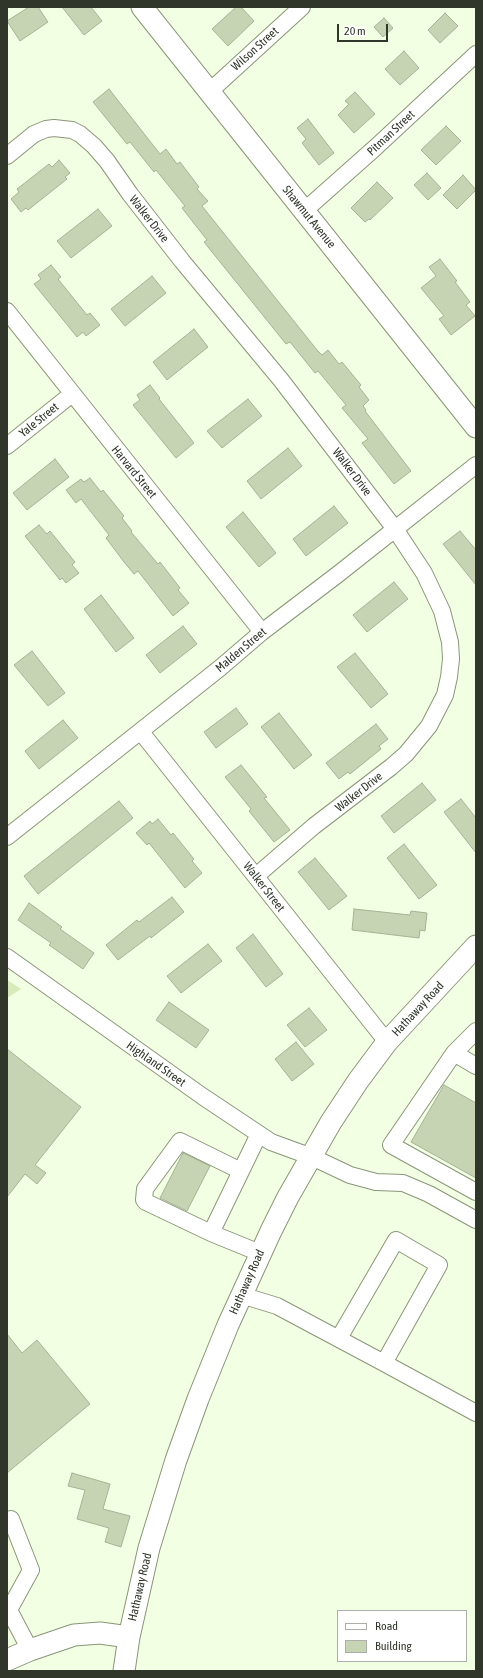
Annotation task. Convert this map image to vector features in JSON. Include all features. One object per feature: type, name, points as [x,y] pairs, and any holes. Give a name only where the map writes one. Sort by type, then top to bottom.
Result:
[{"type":"main road","name":"Shawmut Avenue","points":[[142,7],[476,427]]},
{"type":"main road","name":"Hathaway Road","points":[[124,1671],[129,1637],[149,1548],[174,1468],[201,1391],[241,1295],[260,1254],[288,1197],[331,1122],[358,1081],[387,1042],[473,956]]},
{"type":"main road","points":[[7,1660],[74,1634],[100,1633],[129,1637]]},
{"type":"street","name":"Wilson Street","points":[[209,92],[302,7]]},
{"type":"street","name":"Pitman Street","points":[[304,211],[376,147],[476,54]]},
{"type":"street","name":"Walker Drive","points":[[7,156],[34,134],[46,129],[54,128],[72,130],[80,134],[94,146],[107,161],[130,194],[182,261],[281,380],[395,529],[424,573],[436,596],[447,626],[451,659],[449,677],[445,695],[429,726],[406,754],[366,788],[314,826],[256,876]]},
{"type":"street","name":"Harvard Street","points":[[7,311],[262,632]]},
{"type":"street","name":"Yale Street","points":[[7,446],[72,394]]},
{"type":"street","name":"Malden Street","points":[[7,837],[141,732],[262,632],[476,465]]},
{"type":"street","name":"Walker Street","points":[[141,732],[387,1042]]},
{"type":"street","name":"Highland Street","points":[[7,957],[202,1096],[272,1142],[312,1157],[350,1175],[376,1182],[403,1183],[429,1194],[476,1220]]},
{"type":"street","points":[[476,1031],[454,1053],[391,1145],[476,1192]]},
{"type":"street","points":[[454,1053],[476,1066]]},
{"type":"street","points":[[210,1233],[259,1134]]},
{"type":"street","points":[[241,1171],[180,1142],[145,1189],[144,1200],[210,1233],[260,1254]]},
{"type":"street","points":[[339,1338],[396,1240],[439,1265],[384,1363]]},
{"type":"street","points":[[241,1295],[277,1306],[476,1413]]},
{"type":"street","points":[[7,1521],[11,1519],[31,1570],[9,1610],[30,1650]]},
{"type":"green space","points":[[7,980],[21,989],[7,998]]},
{"type":"building","points":[[29,7],[38,7],[48,22],[20,41],[7,21]]},
{"type":"building","points":[[62,7],[91,7],[102,21],[84,35]]},
{"type":"building","points":[[236,7],[241,7],[254,21],[228,46],[212,29]]},
{"type":"building","points":[[445,13],[458,26],[440,43],[428,30]]},
{"type":"building","points":[[384,18],[393,28],[383,37],[374,27]]},
{"type":"building","points":[[404,51],[419,68],[400,85],[385,69]]},
{"type":"building","points":[[109,89],[160,154],[166,149],[177,164],[180,162],[199,187],[197,189],[208,201],[202,206],[317,350],[322,355],[328,350],[339,364],[342,362],[361,385],[359,387],[369,400],[363,406],[366,410],[365,411],[411,471],[394,484],[362,443],[368,439],[342,408],[346,405],[318,371],[315,373],[290,342],[286,344],[204,242],[207,240],[182,208],[185,206],[156,170],[154,172],[130,142],[127,144],[93,102]]},
{"type":"building","points":[[355,92],[375,114],[354,133],[338,115],[349,104],[345,101]]},
{"type":"building","points":[[308,119],[334,153],[319,165],[302,143],[306,139],[297,128]]},
{"type":"building","points":[[446,126],[461,141],[436,165],[421,150]]},
{"type":"building","points":[[59,160],[70,173],[65,177],[67,179],[28,210],[26,208],[21,212],[11,199],[19,192],[17,189],[49,164],[52,167]]},
{"type":"building","points":[[427,173],[441,188],[428,200],[414,185]]},
{"type":"building","points":[[463,175],[476,190],[457,209],[443,195]]},
{"type":"building","points":[[377,182],[393,198],[370,220],[369,219],[365,222],[351,208]]},
{"type":"building","points":[[98,209],[112,226],[71,258],[57,241]]},
{"type":"building","points":[[440,259],[457,281],[455,282],[470,302],[466,305],[475,316],[451,335],[439,319],[444,316],[421,288],[436,276],[429,267]]},
{"type":"building","points":[[51,265],[61,277],[58,279],[87,315],[90,313],[100,325],[86,336],[83,332],[77,337],[34,284],[41,279],[38,275]]},
{"type":"building","points":[[152,276],[166,293],[125,326],[111,309]]},
{"type":"building","points":[[194,329],[208,347],[167,380],[153,362]]},
{"type":"building","points":[[150,385],[160,398],[159,399],[194,443],[176,458],[133,405],[140,400],[137,395]]},
{"type":"building","points":[[248,399],[262,416],[222,448],[207,431]]},
{"type":"building","points":[[288,448],[302,466],[261,499],[247,481]]},
{"type":"building","points":[[55,459],[69,477],[27,510],[13,493]]},
{"type":"building","points":[[90,478],[101,492],[103,490],[124,516],[122,518],[132,531],[131,532],[158,564],[160,562],[180,588],[178,590],[189,603],[173,616],[138,571],[134,574],[124,562],[106,538],[109,535],[81,499],[76,503],[66,490],[81,479],[84,482]]},
{"type":"building","points":[[334,506],[348,523],[306,556],[293,539]]},
{"type":"building","points":[[243,512],[276,553],[259,567],[226,527]]},
{"type":"building","points":[[39,525],[47,534],[50,531],[75,562],[72,565],[79,573],[66,583],[62,578],[60,580],[25,536]]},
{"type":"building","points":[[460,531],[476,550],[476,585],[443,544]]},
{"type":"building","points":[[394,582],[408,599],[367,632],[353,615]]},
{"type":"building","points":[[101,595],[134,638],[116,652],[84,609]]},
{"type":"building","points":[[183,626],[197,644],[160,673],[146,655]]},
{"type":"building","points":[[32,651],[65,693],[48,706],[14,665]]},
{"type":"building","points":[[355,653],[388,694],[371,708],[337,667]]},
{"type":"building","points":[[236,708],[248,724],[216,748],[204,732]]},
{"type":"building","points":[[279,713],[312,755],[294,769],[261,727]]},
{"type":"building","points":[[63,720],[78,738],[39,769],[25,751]]},
{"type":"building","points":[[376,724],[388,739],[379,746],[381,749],[350,774],[348,772],[339,779],[326,763]]},
{"type":"building","points":[[241,765],[267,797],[264,798],[290,830],[274,842],[249,811],[251,809],[225,777]]},
{"type":"building","points":[[422,783],[436,800],[394,833],[381,816]]},
{"type":"building","points":[[461,799],[476,818],[476,853],[444,812]]},
{"type":"building","points":[[119,801],[133,818],[38,894],[24,876]]},
{"type":"building","points":[[158,819],[171,835],[173,833],[194,859],[192,861],[202,873],[185,888],[149,843],[147,845],[136,833],[150,821],[152,824]]},
{"type":"building","points":[[404,844],[437,885],[419,899],[387,858]]},
{"type":"building","points":[[315,858],[347,896],[329,910],[298,872]]},
{"type":"building","points":[[172,897],[184,912],[151,938],[150,936],[118,960],[106,945],[137,920],[139,922]]},
{"type":"building","points":[[29,903],[62,927],[60,929],[94,953],[83,969],[49,945],[51,943],[18,920]]},
{"type":"building","points":[[354,909],[410,915],[411,911],[427,913],[425,931],[420,930],[419,938],[352,930]]},
{"type":"building","points":[[253,934],[283,974],[266,987],[236,948]]},
{"type":"building","points":[[208,944],[222,961],[181,993],[167,976]]},
{"type":"building","points":[[169,1002],[209,1030],[196,1048],[156,1020]]},
{"type":"building","points":[[309,1008],[327,1030],[305,1047],[287,1025]]},
{"type":"building","points":[[296,1042],[314,1064],[292,1081],[275,1059]]},
{"type":"building","points":[[7,1049],[81,1107],[35,1165],[46,1173],[37,1184],[25,1174],[7,1197]]},
{"type":"building","points":[[444,1085],[476,1103],[476,1178],[411,1142]]},
{"type":"building","points":[[183,1153],[210,1166],[187,1211],[160,1198]]},
{"type":"building","points":[[7,1334],[22,1353],[37,1340],[90,1404],[7,1473]]},
{"type":"building","points":[[72,1473],[110,1484],[103,1509],[130,1516],[121,1547],[105,1542],[109,1528],[77,1519],[85,1490],[68,1486]]}]
